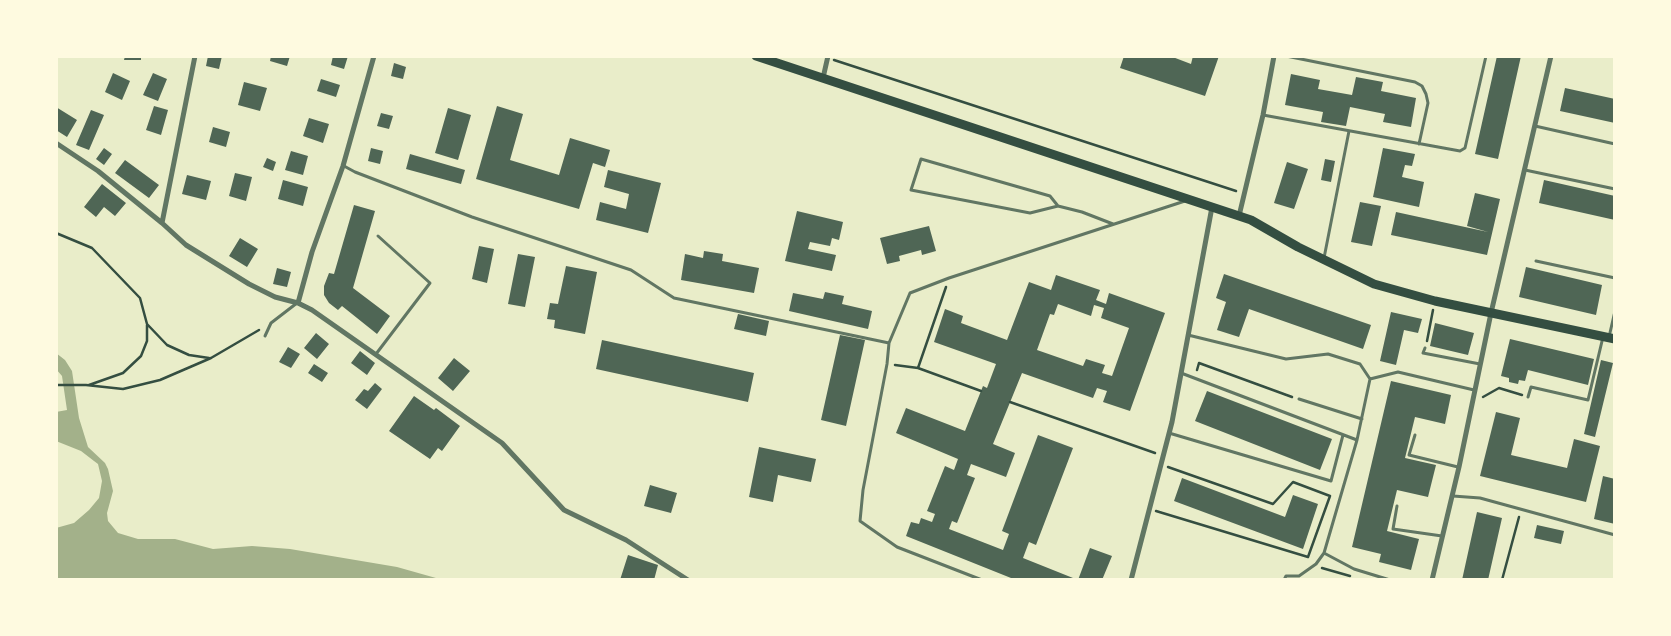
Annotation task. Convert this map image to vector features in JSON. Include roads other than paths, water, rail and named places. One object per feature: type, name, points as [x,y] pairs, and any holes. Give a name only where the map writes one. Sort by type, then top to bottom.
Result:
[{"type":"main road","points":[[756,56],[1239,216],[1374,284],[1435,301],[1609,338]]},
{"type":"street","points":[[162,222],[195,56]]},
{"type":"street","points":[[298,303],[312,252],[343,166],[374,56]]},
{"type":"street","points":[[1239,216],[1264,115],[1274,56]]},
{"type":"street","points":[[1432,580],[1459,467],[1491,313],[1551,56]]},
{"type":"street","points":[[824,78],[828,57]]},
{"type":"street","points":[[56,143],[98,171],[162,222],[186,245],[216,264],[275,296],[298,303],[312,310],[502,443],[564,510],[626,540],[688,580]]},
{"type":"street","points":[[1131,580],[1169,433],[1212,207]]},
{"type":"lane","points":[[1286,56],[1415,82],[1422,86],[1428,103],[1419,144]]},
{"type":"lane","points":[[1264,115],[1460,151],[1465,148],[1486,56]]},
{"type":"lane","points":[[1535,126],[1615,144]]},
{"type":"lane","points":[[1324,259],[1349,131]]},
{"type":"lane","points":[[1058,206],[1050,196],[921,159],[912,190],[1030,213],[1058,206],[1082,212],[1114,224]]},
{"type":"lane","points":[[343,166],[472,217],[631,270],[674,298],[889,344]]},
{"type":"lane","points":[[1525,170],[1615,189]]},
{"type":"lane","points":[[982,580],[897,547],[860,521],[889,344],[910,293],[949,278],[1190,199]]},
{"type":"lane","points":[[376,354],[430,283],[378,236]]},
{"type":"lane","points":[[1536,261],[1615,278]]},
{"type":"lane","points":[[265,336],[271,323],[298,303]]},
{"type":"lane","points":[[1528,397],[1530,387],[1588,400],[1609,338],[1615,311]]},
{"type":"lane","points":[[1188,336],[1286,359],[1328,354],[1360,364],[1370,379],[1358,440],[1324,553],[1316,564],[1299,576],[1286,576],[1284,580]]},
{"type":"lane","points":[[1425,348],[1423,353],[1480,364]]},
{"type":"lane","points":[[1370,379],[1398,372],[1474,390]]},
{"type":"lane","points":[[1181,373],[1358,440]]},
{"type":"lane","points":[[1299,399],[1362,419]]},
{"type":"lane","points":[[1169,433],[1331,481],[1343,435]]},
{"type":"lane","points":[[1415,435],[1409,455],[1459,467]]},
{"type":"lane","points":[[1452,496],[1480,498],[1522,508],[1615,535]]},
{"type":"lane","points":[[1397,506],[1393,529],[1442,536]]},
{"type":"lane","points":[[1324,553],[1354,569],[1380,579],[1390,580]]}]
